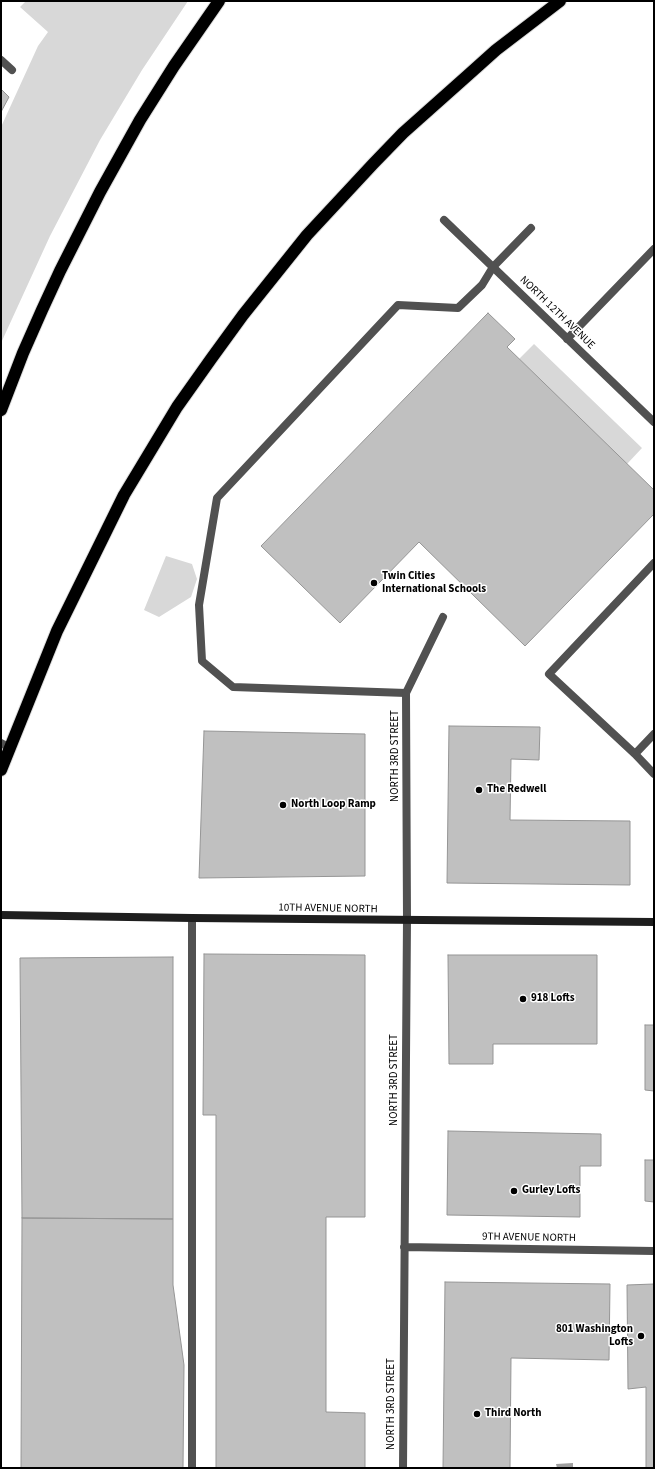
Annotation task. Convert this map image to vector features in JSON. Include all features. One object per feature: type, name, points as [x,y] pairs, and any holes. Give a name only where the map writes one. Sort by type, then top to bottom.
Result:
[{"type":"highway","points":[[1,410],[23,353],[42,310],[100,192],[140,120],[207,16],[219,1]]},
{"type":"highway","points":[[1,770],[6,746],[57,631],[124,494],[177,406],[243,315],[307,235],[403,133],[496,50],[560,1]]},
{"type":"street","points":[[1,60],[12,70]]},
{"type":"street","name":"NORTH 12TH AVENUE","points":[[444,220],[654,422]]},
{"type":"street","points":[[443,617],[406,693],[233,687],[202,661],[199,605],[217,498],[398,305],[458,308],[482,285],[493,267],[531,228]]},
{"type":"street","points":[[567,339],[654,249]]},
{"type":"street","points":[[654,563],[549,674],[635,754],[654,774]]},
{"type":"street","name":"NORTH 3RD STREET","points":[[403,1468],[407,920],[406,693]]},
{"type":"street","points":[[635,754],[654,734]]},
{"type":"street","name":"10TH AVENUE NORTH","points":[[1,915],[654,922]]},
{"type":"street","points":[[192,918],[192,1468]]},
{"type":"street","name":"9TH AVENUE NORTH","points":[[404,1247],[654,1251]]},
{"type":"shaded area","points":[[26,1],[188,1],[142,70],[100,140],[50,236],[1,343],[1,127],[38,46],[48,32],[20,7]]},
{"type":"shaded area","points":[[534,344],[642,448],[627,464],[519,359]]},
{"type":"shaded area","points":[[166,556],[192,564],[197,579],[191,597],[159,617],[144,610]]},
{"type":"shaded area","points":[[573,1463],[573,1468],[557,1468],[556,1464]]},
{"type":"building","points":[[1,89],[9,97],[1,112]]},
{"type":"building","points":[[488,313],[515,339],[507,347],[654,490],[654,514],[525,646],[419,542],[340,623],[261,546]]},
{"type":"building","name":"The Redwell","points":[[449,726],[540,727],[539,760],[511,759],[510,820],[630,821],[630,885],[447,883]]},
{"type":"building","name":"North Loop Ramp","points":[[204,731],[365,734],[365,876],[199,878]]},
{"type":"building","points":[[204,954],[365,955],[365,1217],[326,1217],[326,1412],[365,1413],[365,1468],[216,1468],[216,1115],[203,1115]]},
{"type":"building","name":"918 Lofts","points":[[448,955],[597,955],[597,1044],[493,1044],[493,1064],[449,1064]]},
{"type":"building","points":[[173,957],[173,1219],[22,1218],[20,958]]},
{"type":"building","points":[[645,1025],[654,1025],[654,1091],[645,1090]]},
{"type":"building","name":"Gurley Lofts","points":[[448,1131],[601,1134],[601,1166],[580,1166],[580,1217],[447,1215]]},
{"type":"building","points":[[645,1160],[654,1160],[654,1202],[645,1201]]},
{"type":"building","points":[[22,1218],[173,1219],[173,1285],[184,1365],[183,1468],[21,1468]]},
{"type":"building","name":"Third North","points":[[445,1282],[610,1284],[609,1360],[511,1358],[510,1468],[443,1468]]},
{"type":"building","name":"801 Washington Lofts","points":[[654,1284],[654,1468],[646,1468],[646,1387],[628,1389],[627,1285]]},
{"type":"place","name":"Twin Cities International Schools","points":[[374,583]]},
{"type":"place","name":"The Redwell","points":[[479,790]]},
{"type":"place","name":"North Loop Ramp","points":[[283,805]]},
{"type":"place","name":"918 Lofts","points":[[523,999]]},
{"type":"place","name":"Gurley Lofts","points":[[514,1191]]},
{"type":"place","name":"801 Washington Lofts","points":[[641,1336]]},
{"type":"place","name":"Third North","points":[[477,1414]]}]
